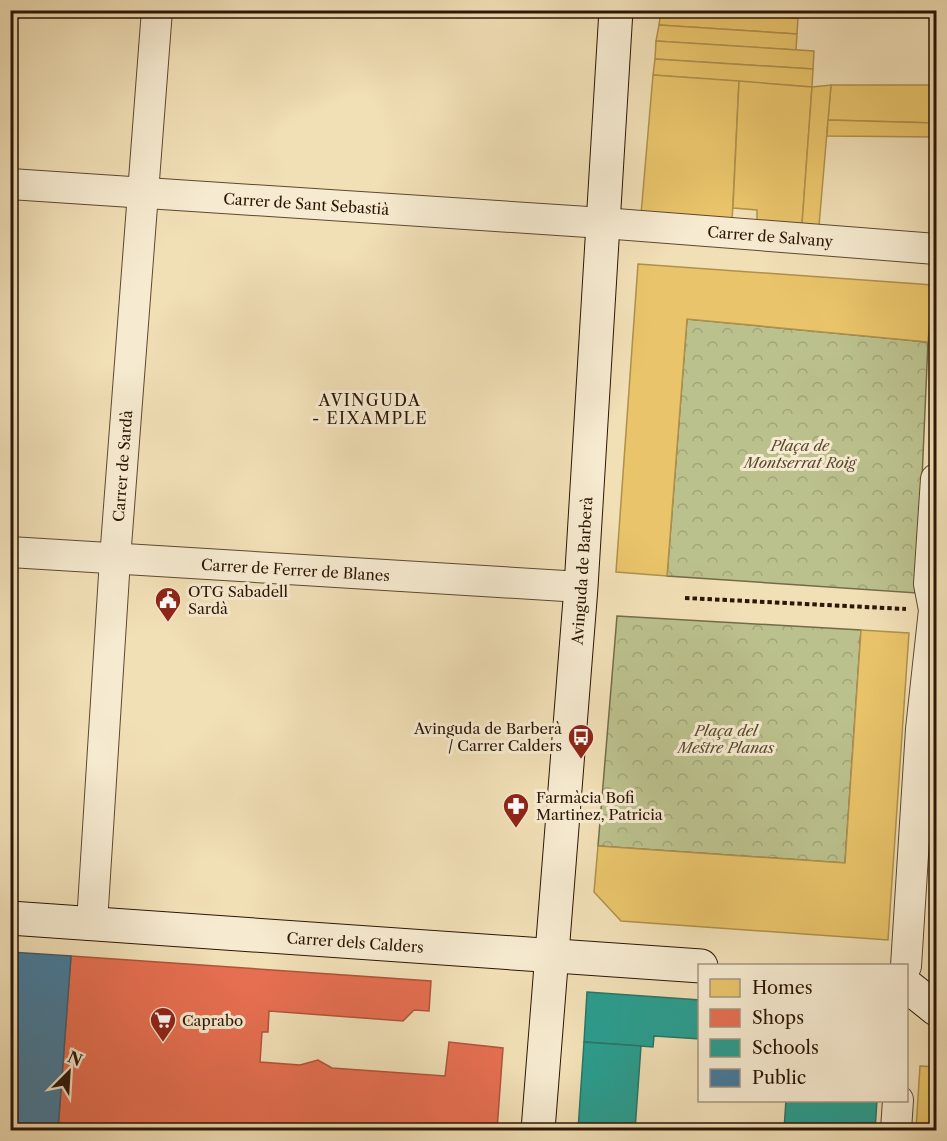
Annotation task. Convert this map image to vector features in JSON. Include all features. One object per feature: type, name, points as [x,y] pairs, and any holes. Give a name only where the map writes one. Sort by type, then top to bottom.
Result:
[{"type":"street","name":"Carrer de Sardà","points":[[92,923],[115,559],[157,10]]},
{"type":"street","name":"Avinguda de Barberà","points":[[538,1131],[550,956],[581,587],[616,10]]},
{"type":"street","name":"Carrer de Sant Sebastià","points":[[10,184],[603,223]]},
{"type":"street","name":"Carrer de Salvany","points":[[603,223],[936,249]]},
{"type":"street","points":[[906,964],[921,729],[935,610],[929,584],[936,479]]},
{"type":"street","name":"Carrer de Ferrer de Blanes","points":[[10,552],[581,587]]},
{"type":"street","name":"Carrer dels Calders","points":[[10,918],[698,966]]},
{"type":"street","points":[[908,985],[936,988]]},
{"type":"street","points":[[908,987],[936,1009]]},
{"type":"street","points":[[896,1131],[898,1102]]},
{"type":"path","points":[[686,598],[935,610]]},
{"type":"green space","name":"Plaça de Montserrat Roig","points":[[687,319],[928,342],[917,593],[667,576]]},
{"type":"green space","name":"Plaça del Mestre Planas","points":[[617,616],[861,630],[845,863],[598,846]]},
{"type":"building: Homes","points":[[661,10],[798,18],[797,34],[659,25]]},
{"type":"building: Homes","points":[[691,10],[798,10],[798,18]]},
{"type":"building: Homes","points":[[659,25],[797,34],[796,50],[656,41]]},
{"type":"building: Homes","points":[[656,41],[814,51],[813,69],[655,59]]},
{"type":"building: Homes","points":[[655,59],[813,69],[812,87],[653,75]]},
{"type":"building: Homes","points":[[653,75],[739,81],[732,222],[641,214]]},
{"type":"building: Homes","points":[[739,81],[812,87],[802,224],[757,222],[757,210],[733,208]]},
{"type":"building: Homes","points":[[831,85],[936,85],[936,123],[828,120]]},
{"type":"building: Homes","points":[[831,85],[819,226],[802,224],[812,87]]},
{"type":"building: Homes","points":[[828,120],[936,123],[936,137],[827,136]]},
{"type":"building: Homes","points":[[638,264],[933,285],[928,342],[687,319],[667,576],[616,572]]},
{"type":"building: Homes","points":[[861,630],[909,633],[888,940],[621,921],[594,892],[598,846],[845,863]]},
{"type":"building: Homes","points":[[920,1066],[936,1067],[936,1130],[916,1130]]},
{"type":"building: Shops","name":"Caprabo","points":[[71,956],[431,981],[429,1011],[414,1010],[403,1021],[269,1011],[268,1032],[262,1032],[260,1062],[300,1065],[318,1060],[332,1068],[445,1076],[449,1042],[503,1048],[497,1130],[58,1130]]},
{"type":"building: Schools","points":[[587,992],[698,1000],[698,1039],[654,1036],[653,1047],[584,1042]]},
{"type":"building: Schools","points":[[584,1042],[641,1046],[635,1130],[578,1130]]},
{"type":"building: Schools","points":[[786,1102],[877,1102],[875,1130],[784,1130]]},
{"type":"building: Public","points":[[10,952],[71,956],[58,1130],[10,1130]]},
{"type":"place","name":"OTG Sabadell Sardà","points":[[168,623]]},
{"type":"place","name":"Avinguda de Barberà / Carrer Calders","points":[[581,760]]},
{"type":"place","name":"Farmàcia Bofi Martinez, Patricia","points":[[516,829]]},
{"type":"place","name":"Caprabo","points":[[163,1043]]},
{"type":"district","name":"AVINGUDA - EIXAMPLE","points":[[370,409]]}]
